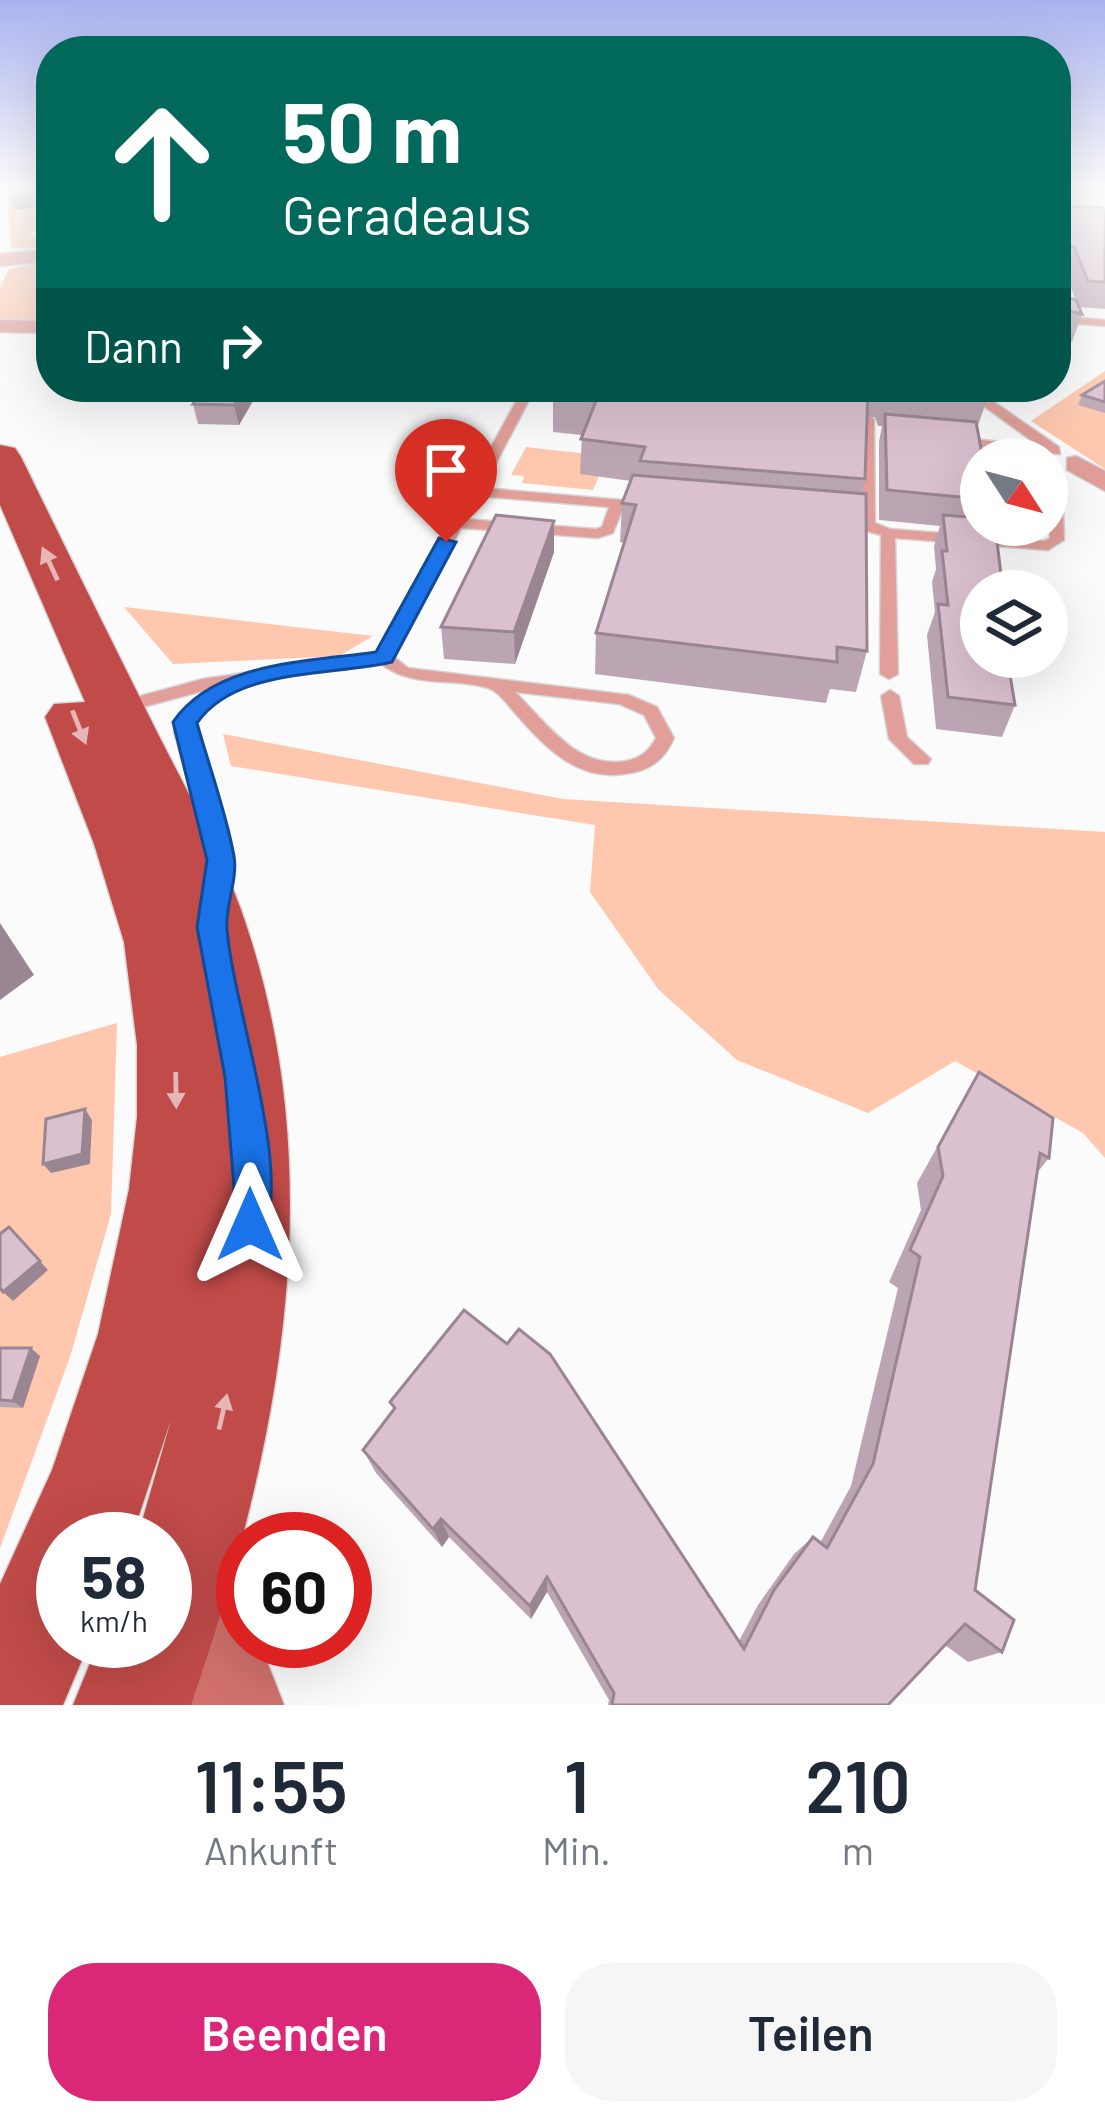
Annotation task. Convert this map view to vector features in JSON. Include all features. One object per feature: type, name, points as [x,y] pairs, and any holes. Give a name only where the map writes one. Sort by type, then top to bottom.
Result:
[{"type":"main road","points":[[0,457],[193,870],[212,927],[242,1077],[252,1187],[238,1337],[192,1523]]},
{"type":"main road","points":[[0,542],[145,888],[175,1038],[171,1175],[153,1296],[115,1433],[87,1512]]},
{"type":"main road","points":[[192,1599],[233,1705]]},
{"type":"main road","points":[[4,1705],[36,1633]]},
{"type":"main road","points":[[132,1705],[146,1668]]},
{"type":"street","points":[[0,326],[36,327]]},
{"type":"street","points":[[1068,458],[1105,483]]},
{"type":"lane","points":[[1071,312],[1074,320]]},
{"type":"lane","points":[[1071,320],[1105,323]]},
{"type":"lane","points":[[384,657],[522,402]]},
{"type":"lane","points":[[990,402],[1040,438]]},
{"type":"lane","points":[[868,524],[868,426],[892,435]]},
{"type":"lane","points":[[938,440],[960,443]]},
{"type":"lane","points":[[474,490],[658,507]]},
{"type":"lane","points":[[457,523],[598,534],[608,530],[617,504]]},
{"type":"lane","points":[[826,521],[868,524],[888,533],[960,539]]},
{"type":"lane","points":[[888,533],[889,674]]},
{"type":"lane","points":[[117,708],[203,684],[384,657],[404,673],[638,704],[660,720],[665,738],[656,754],[637,766],[610,770],[581,764],[501,688]]},
{"type":"lane","points":[[212,927],[221,860],[183,731],[199,704],[255,677]]},
{"type":"lane","points":[[890,696],[898,740],[921,759]]},
{"type":"shaded area","points":[[36,266],[36,322],[0,321],[0,287],[9,269]]},
{"type":"shaded area","points":[[1105,371],[1105,469],[1068,445],[1068,438],[1057,438],[1031,421],[1059,402],[1071,402],[1071,394]]},
{"type":"shaded area","points":[[526,447],[588,454],[599,476],[593,490],[522,483],[524,476],[511,475]]},
{"type":"shaded area","points":[[124,607],[373,636],[339,656],[173,664]]},
{"type":"shaded area","points":[[223,734],[563,799],[1105,832],[1105,1158],[1083,1133],[955,1061],[868,1113],[737,1060],[658,989],[590,892],[595,825],[231,766]]},
{"type":"shaded area","points":[[117,1023],[111,1214],[70,1357],[0,1548],[0,1057]]},
{"type":"building","points":[[1082,266],[1105,266],[1105,282],[1088,281]]},
{"type":"building","points":[[1071,298],[1076,300],[1082,314],[1071,311]]},
{"type":"building","points":[[1105,381],[1105,402],[1082,395]]},
{"type":"building","points":[[194,402],[236,402],[234,405]]},
{"type":"building","points":[[596,402],[868,402],[865,479],[640,461],[645,447],[581,439]]},
{"type":"building","points":[[885,414],[976,422],[979,438],[960,438],[960,497],[887,490]]},
{"type":"building","points":[[633,475],[866,494],[867,651],[837,647],[837,662],[596,633],[636,505],[622,503]]},
{"type":"building","points":[[496,515],[554,521],[514,632],[441,627]]},
{"type":"building","points":[[943,515],[960,516],[960,546],[998,546],[1000,570],[960,570],[960,678],[1010,678],[1015,705],[948,697],[938,604],[948,605],[942,551],[947,551]]},
{"type":"building","points":[[979,1072],[1053,1118],[1049,1158],[1040,1153],[975,1590],[1014,1620],[1002,1652],[965,1624],[888,1705],[612,1705],[614,1693],[547,1577],[530,1606],[441,1519],[433,1529],[363,1450],[395,1408],[390,1402],[464,1310],[507,1344],[519,1329],[550,1354],[744,1649],[774,1590],[813,1537],[827,1548],[873,1464],[920,1257],[910,1250],[943,1176],[938,1147]]},
{"type":"building","points":[[85,1109],[82,1154],[43,1164],[46,1119]]},
{"type":"building","points":[[9,1227],[40,1261],[3,1292],[0,1234]]},
{"type":"building","points":[[0,1348],[31,1348],[13,1401],[0,1400]]},
{"type":"route","points":[[250,1225],[252,1187],[242,1077],[212,927],[221,860],[183,731],[185,722],[199,704],[219,691],[255,677],[384,657],[446,542]]}]
